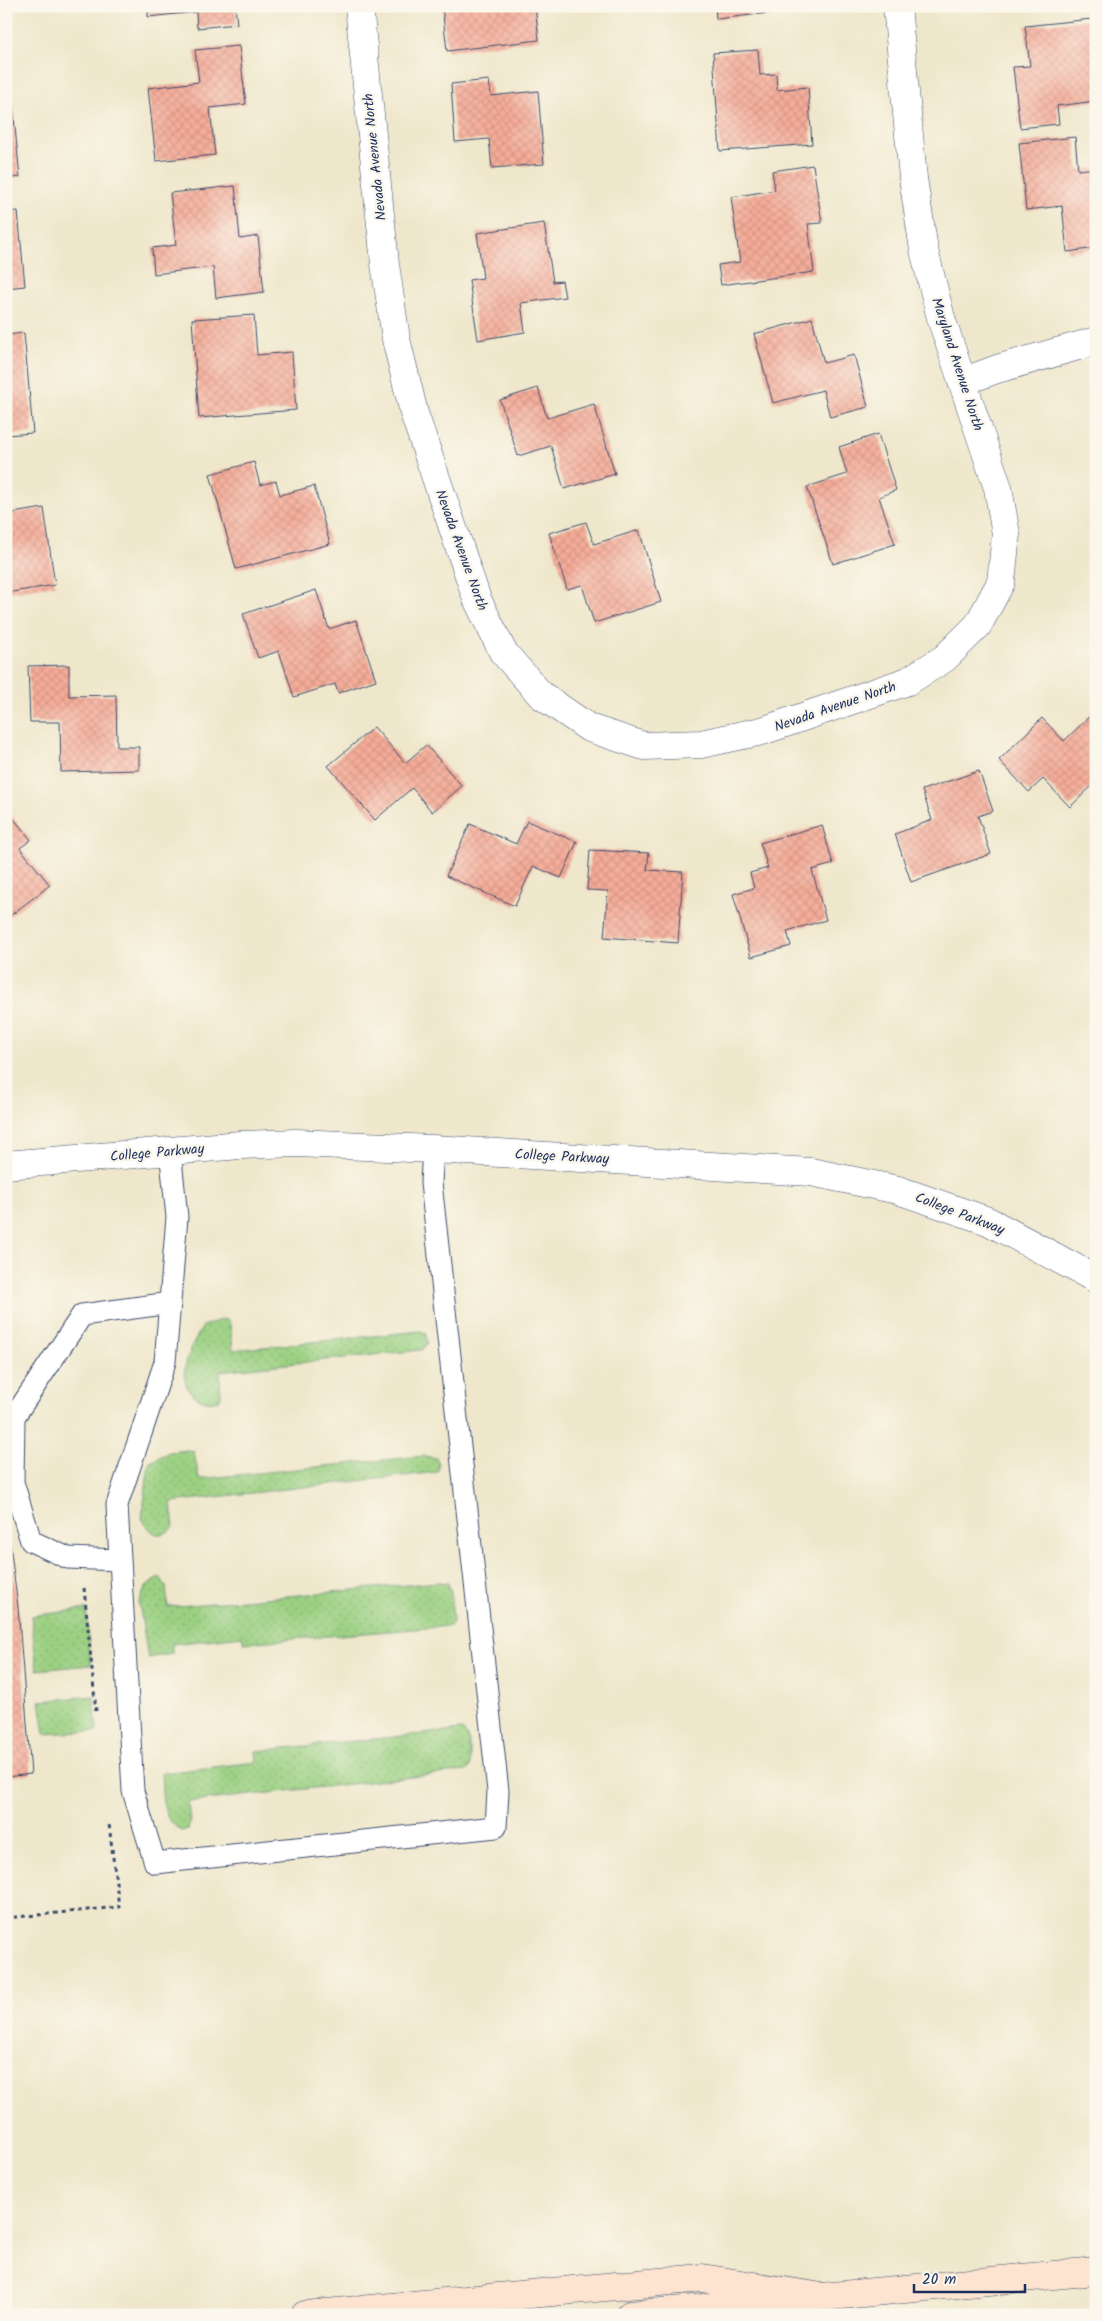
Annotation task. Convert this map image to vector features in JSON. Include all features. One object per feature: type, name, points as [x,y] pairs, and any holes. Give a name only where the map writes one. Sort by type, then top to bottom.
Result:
[{"type":"main road","points":[[630,2315],[1096,2271]]},
{"type":"main road","points":[[305,2315],[702,2278],[822,2297]]},
{"type":"street","name":"Nevada Avenue North","points":[[359,6],[385,264],[396,339],[414,413],[474,590],[503,652],[541,695],[589,728],[644,746],[701,744],[762,731],[908,681]]},
{"type":"street","name":"Maryland Avenue North","points":[[897,6],[913,178],[924,250],[942,318],[998,488],[1006,534],[1001,582],[978,625],[944,658],[908,681]]},
{"type":"street","points":[[962,382],[997,369],[1096,341]]},
{"type":"street","name":"College Parkway","points":[[6,1165],[170,1150],[296,1143],[433,1149],[811,1172],[898,1190],[988,1221],[1096,1279]]},
{"type":"lane","points":[[170,1150],[177,1217],[165,1362],[116,1505],[133,1791],[155,1863],[496,1827],[498,1791],[431,1183],[433,1149]]},
{"type":"lane","points":[[119,1560],[68,1558],[31,1540],[12,1482],[14,1417],[82,1315],[170,1303]]},
{"type":"green space","points":[[223,1319],[227,1320],[230,1324],[233,1350],[421,1331],[425,1333],[428,1343],[421,1350],[220,1371],[221,1397],[219,1400],[205,1401],[189,1390],[185,1382],[186,1363],[203,1326]]},
{"type":"green space","points":[[188,1450],[194,1452],[199,1479],[423,1456],[436,1458],[439,1465],[438,1472],[171,1502],[174,1527],[164,1534],[155,1533],[142,1518],[149,1463],[169,1452]]},
{"type":"green space","points":[[160,1577],[166,1586],[168,1607],[439,1582],[448,1583],[451,1592],[453,1622],[450,1626],[244,1643],[242,1636],[172,1644],[172,1654],[148,1658],[139,1603],[146,1586]]},
{"type":"green space","points":[[86,1609],[91,1665],[37,1670],[31,1616]]},
{"type":"green space","points":[[94,1696],[97,1731],[45,1734],[40,1701]]},
{"type":"green space","points":[[462,1730],[465,1733],[470,1748],[470,1768],[466,1771],[188,1802],[190,1823],[188,1829],[181,1831],[169,1819],[162,1798],[161,1773],[257,1762],[256,1751]]},
{"type":"building","points":[[148,6],[235,6],[237,24],[197,28],[196,12],[148,17]]},
{"type":"building","points":[[442,6],[535,6],[539,40],[447,51]]},
{"type":"building","points":[[715,6],[787,6],[788,11],[716,19]]},
{"type":"building","points":[[1092,19],[1096,51],[1096,101],[1057,106],[1059,124],[1020,128],[1013,67],[1030,66],[1025,26]]},
{"type":"building","points":[[239,46],[246,104],[210,108],[215,155],[156,161],[148,88],[199,82],[195,50]]},
{"type":"building","points":[[758,50],[760,75],[776,74],[777,90],[808,87],[812,144],[720,151],[713,53]]},
{"type":"building","points":[[6,78],[10,78],[20,177],[6,179]]},
{"type":"building","points":[[489,80],[491,96],[538,91],[544,164],[492,168],[489,139],[455,142],[451,84]]},
{"type":"building","points":[[1075,137],[1078,170],[1096,168],[1096,248],[1067,252],[1062,206],[1026,210],[1019,143]]},
{"type":"building","points":[[813,165],[822,223],[808,224],[814,272],[721,285],[718,265],[740,262],[731,197],[775,190],[772,171]]},
{"type":"building","points":[[235,186],[240,239],[258,236],[264,292],[216,298],[213,267],[154,274],[152,248],[176,245],[170,193]]},
{"type":"building","points":[[18,211],[25,286],[6,288],[6,212]]},
{"type":"building","points":[[544,223],[553,282],[562,281],[565,297],[521,303],[525,332],[478,340],[469,280],[483,278],[477,233]]},
{"type":"building","points":[[254,315],[257,355],[292,352],[296,410],[199,418],[192,319]]},
{"type":"building","points":[[812,318],[824,363],[854,355],[868,407],[830,417],[823,390],[773,403],[754,334]]},
{"type":"building","points":[[24,333],[33,433],[6,435],[6,335]]},
{"type":"building","points":[[538,388],[547,418],[594,404],[615,474],[564,489],[551,446],[518,456],[500,400]]},
{"type":"building","points":[[878,434],[896,490],[879,497],[895,544],[833,564],[807,487],[847,474],[839,447]]},
{"type":"building","points":[[254,462],[260,485],[276,481],[280,495],[314,486],[330,544],[236,569],[210,474]]},
{"type":"building","points":[[44,508],[55,585],[6,593],[6,514]]},
{"type":"building","points":[[586,522],[594,544],[639,530],[661,602],[594,623],[582,585],[567,589],[549,533]]},
{"type":"building","points":[[316,590],[329,629],[356,620],[376,680],[338,693],[335,684],[294,697],[279,651],[258,658],[243,614]]},
{"type":"building","points":[[69,665],[69,696],[116,695],[117,747],[139,747],[139,770],[61,772],[60,722],[30,722],[28,666]]},
{"type":"building","points":[[1096,710],[1096,782],[1070,807],[1043,779],[1029,792],[999,760],[1042,718],[1064,741]]},
{"type":"building","points":[[374,727],[405,763],[426,745],[462,786],[432,812],[412,788],[375,820],[328,766]]},
{"type":"building","points":[[979,771],[993,811],[978,816],[991,854],[911,882],[895,834],[932,820],[922,790]]},
{"type":"building","points":[[6,809],[31,840],[20,848],[50,885],[6,919]]},
{"type":"building","points":[[527,821],[577,842],[561,878],[533,866],[515,906],[446,876],[470,824],[516,844]]},
{"type":"building","points":[[822,825],[833,864],[812,870],[826,920],[787,931],[791,946],[751,957],[733,894],[754,888],[750,873],[768,868],[760,843]]},
{"type":"building","points":[[590,850],[649,853],[647,870],[683,872],[678,943],[604,937],[608,891],[587,890]]},
{"type":"building","points":[[6,1513],[18,1607],[31,1774],[6,1777]]}]
